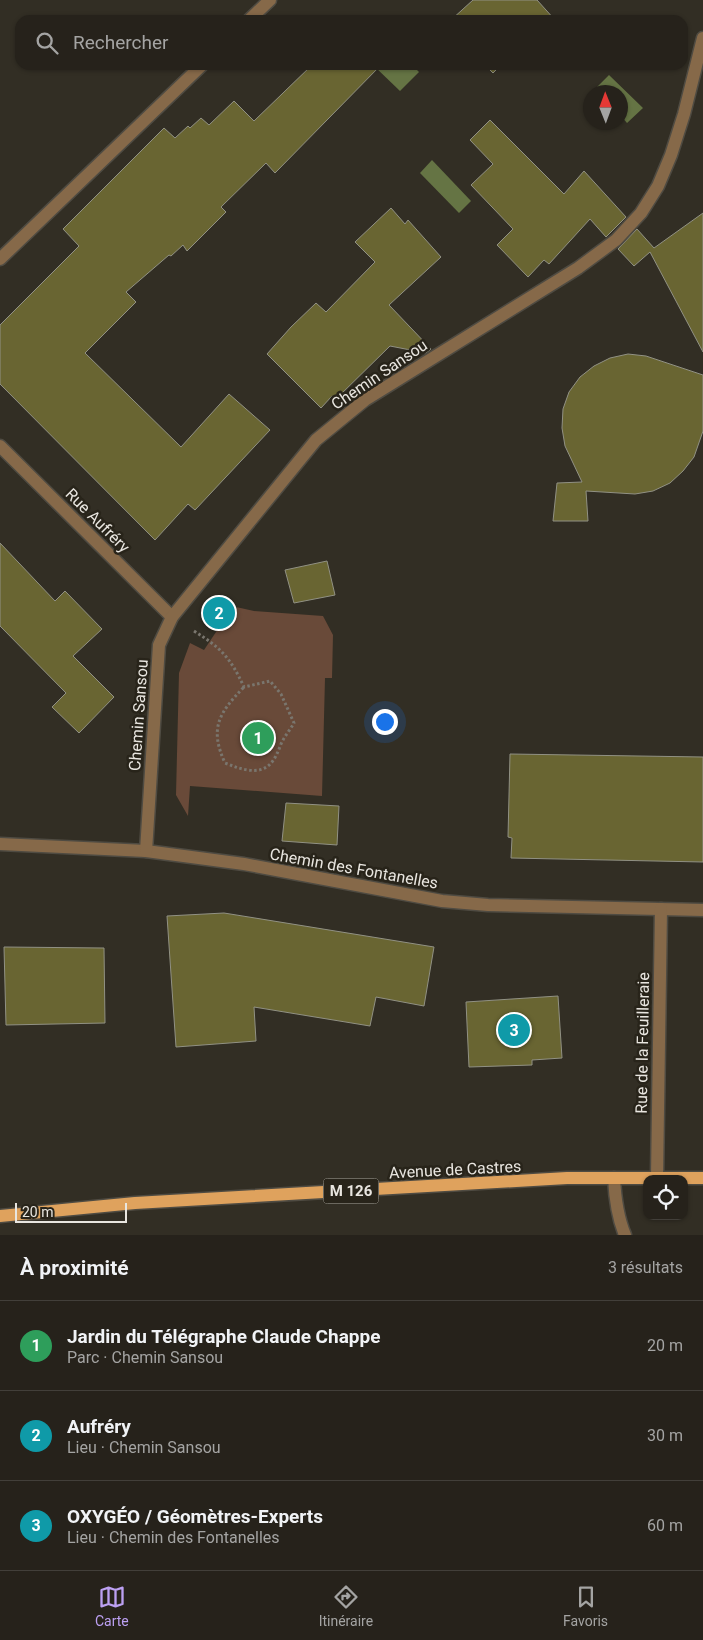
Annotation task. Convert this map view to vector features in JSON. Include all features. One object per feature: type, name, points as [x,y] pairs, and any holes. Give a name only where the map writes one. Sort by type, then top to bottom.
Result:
[{"type":"main road","name":"Avenue de Castres","points":[[0,1216],[145,1203],[567,1178],[643,1178]]},
{"type":"main road","name":"Avenue de Castres","points":[[688,1178],[703,1178]]},
{"type":"street","points":[[254,15],[270,0]]},
{"type":"street","name":"Chemin Sansou","points":[[146,851],[159,645],[172,617],[316,440],[364,400],[578,268],[616,240],[641,213],[658,186],[671,155],[684,114],[703,38]]},
{"type":"street","points":[[0,259],[197,70]]},
{"type":"street","name":"Rue Aufréry","points":[[0,446],[172,617]]},
{"type":"street","name":"Chemin des Fontanelles","points":[[0,844],[146,851],[244,864],[442,901],[488,906],[703,910]]},
{"type":"street","name":"Rue de la Feuilleraie","points":[[657,1175],[661,909]]},
{"type":"street","points":[[614,1178],[617,1212],[625,1235]]},
{"type":"path","points":[[172,617],[226,654],[244,687]]},
{"type":"path","points":[[270,681],[281,694],[294,724],[282,742],[278,754],[269,766],[249,771],[225,764],[218,747],[217,725],[227,705],[244,687],[270,681]]},
{"type":"shaded area","points":[[378,70],[417,70],[419,72],[400,91]]},
{"type":"shaded area","points":[[609,75],[619,85],[599,85]]},
{"type":"shaded area","points":[[628,93],[643,108],[628,122]]},
{"type":"shaded area","points":[[432,160],[471,201],[459,213],[420,173]]},
{"type":"shaded area","points":[[236,607],[254,611],[323,616],[333,635],[332,678],[325,678],[322,796],[190,786],[188,816],[176,795],[179,673],[190,643],[204,650],[222,623],[226,625]]},
{"type":"building","points":[[473,0],[537,0],[550,15],[456,15]]},
{"type":"building","points":[[307,70],[376,70],[275,173],[266,163],[221,207],[226,212],[187,251],[183,245],[126,292],[136,302],[85,353],[181,447],[229,394],[270,430],[195,510],[188,504],[155,540],[0,384],[0,325],[79,246],[63,229],[164,128],[175,138],[188,126],[190,128],[201,118],[209,125],[234,101],[254,121]]},
{"type":"building","points":[[490,120],[564,194],[584,171],[626,217],[606,237],[590,219],[549,264],[544,260],[528,277],[497,245],[513,229],[471,185],[493,164],[470,140]]},
{"type":"building","points":[[391,208],[405,224],[408,220],[441,257],[389,305],[431,349],[426,353],[390,346],[335,400],[332,396],[321,408],[267,354],[316,303],[326,312],[375,262],[355,242]]},
{"type":"building","points":[[703,213],[703,352],[650,252],[634,266],[618,249],[637,229],[654,248]]},
{"type":"building","points":[[628,354],[646,356],[703,375],[703,431],[694,457],[670,483],[653,491],[635,494],[586,491],[588,521],[553,521],[557,483],[582,482],[565,446],[562,428],[563,409],[569,392],[580,377],[594,366],[610,358]]},
{"type":"building","points":[[0,543],[55,601],[65,591],[102,629],[73,656],[114,697],[79,733],[52,707],[66,693],[0,626]]},
{"type":"building","points":[[327,561],[335,595],[294,603],[285,570]]},
{"type":"building","points":[[510,754],[703,757],[703,862],[511,858],[512,838],[508,837]]},
{"type":"building","points":[[286,803],[339,806],[337,845],[282,841]]},
{"type":"building","points":[[224,913],[434,947],[424,1006],[376,997],[370,1026],[254,1007],[256,1041],[176,1047],[167,916]]},
{"type":"building","points":[[4,947],[104,948],[105,1023],[6,1025]]},
{"type":"building","points":[[558,996],[562,1058],[532,1060],[532,1065],[469,1067],[466,1002]]},
{"type":"place","name":"Aufréry","points":[[219,613]]},
{"type":"place","name":"Jardin du Télégraphe Claude Chappe","points":[[258,738]]},
{"type":"place","name":"OXYGÉO / Géomètres-Experts","points":[[514,1030]]}]
